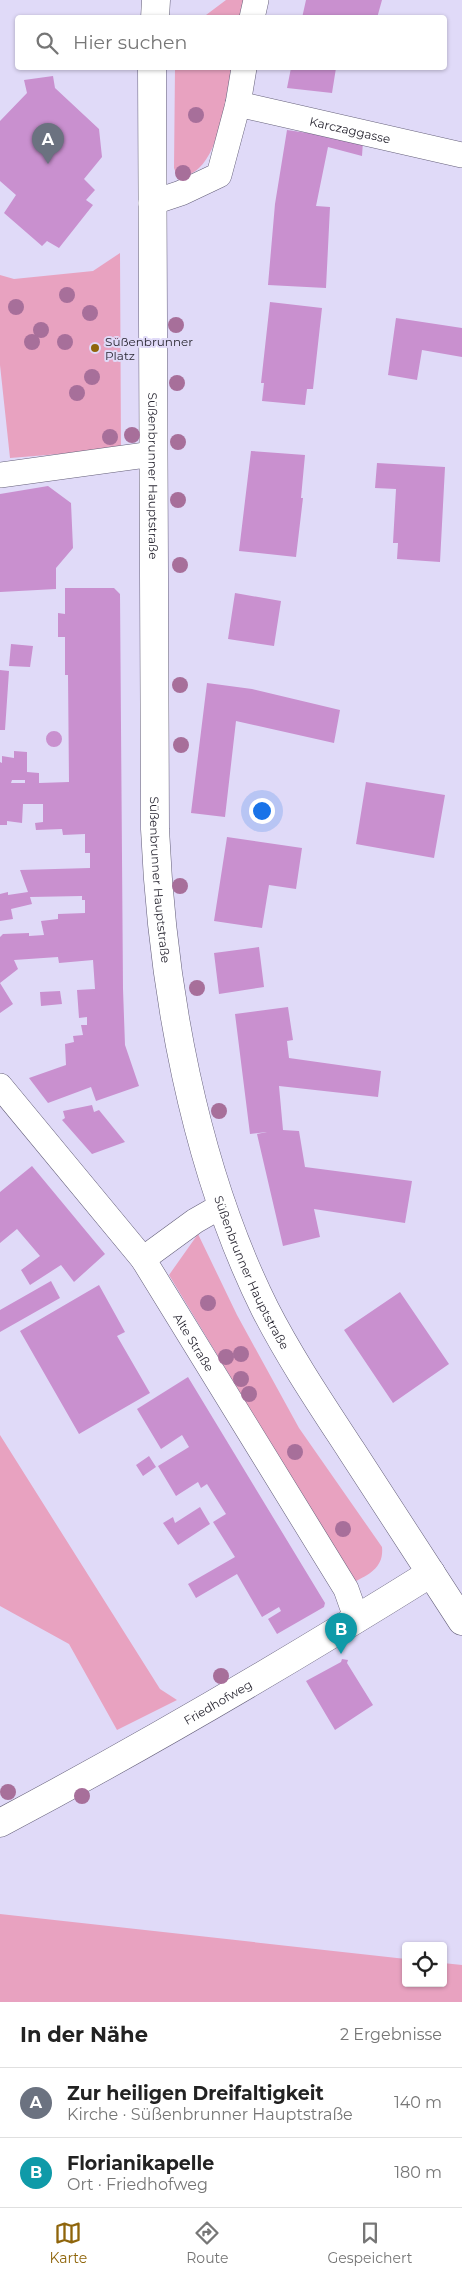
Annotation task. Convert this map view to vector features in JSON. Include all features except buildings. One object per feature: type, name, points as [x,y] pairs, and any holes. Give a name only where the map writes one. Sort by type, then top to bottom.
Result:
[{"type":"main road","points":[[154,15],[156,0]]},
{"type":"main road","name":"Süßenbrunner Hauptstraße","points":[[152,70],[151,203],[155,829],[158,890],[170,987],[181,1048],[194,1106],[223,1204],[241,1255],[265,1309],[291,1357],[462,1621]]},
{"type":"main road","name":"Friedhofweg","points":[[0,1822],[117,1759],[357,1620],[431,1573]]},
{"type":"street","points":[[253,15],[256,0]]},
{"type":"street","points":[[151,203],[181,193],[220,175],[238,104],[244,70]]},
{"type":"street","name":"Karczaggasse","points":[[238,104],[462,155]]},
{"type":"street","points":[[0,475],[153,454]]},
{"type":"street","name":"Alte Straße","points":[[0,1086],[143,1259],[346,1589],[357,1620]]},
{"type":"street","points":[[143,1259],[195,1221],[223,1204]]},
{"type":"shaded area","points":[[226,0],[246,0],[243,15],[206,15]]},
{"type":"shaded area","points":[[175,70],[232,70],[217,135],[206,159],[192,173],[178,179],[174,168]]},
{"type":"shaded area","points":[[120,253],[121,449],[10,458],[0,365],[0,275],[14,279],[93,271]]},
{"type":"shaded area","points":[[198,1234],[237,1315],[299,1428],[382,1547],[381,1560],[375,1569],[354,1582],[169,1275]]},
{"type":"shaded area","points":[[0,1435],[160,1689],[177,1700],[117,1730],[69,1644],[0,1606]]},
{"type":"shaded area","points":[[0,1914],[402,1959],[402,1987],[447,1987],[447,1963],[462,1965],[462,2002],[0,2002]]},
{"type":"place","name":"Zur heiligen Dreifaltigkeit","points":[[48,164]]},
{"type":"place","name":"Süßenbrunner Platz","points":[[95,348]]},
{"type":"place","name":"Florianikapelle","points":[[341,1654]]}]
